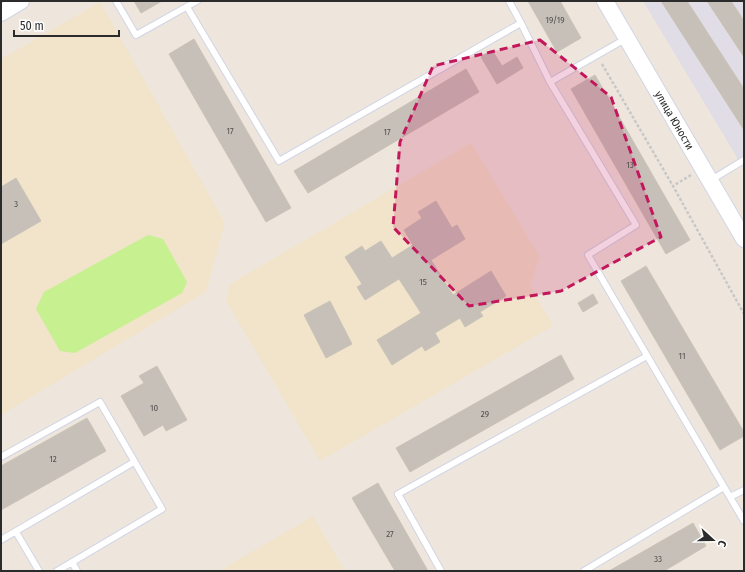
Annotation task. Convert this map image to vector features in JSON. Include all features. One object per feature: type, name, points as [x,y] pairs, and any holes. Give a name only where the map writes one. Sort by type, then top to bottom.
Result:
[{"type":"street","points":[[1,13],[21,1]]},
{"type":"street","name":"улица Юности","points":[[605,1],[744,239]]},
{"type":"lane","points":[[116,1],[136,35],[197,1]]},
{"type":"lane","points":[[509,1],[550,82],[636,225],[588,255],[744,521]]},
{"type":"lane","points":[[187,7],[279,160],[521,23]]},
{"type":"lane","points":[[550,82],[626,38]]},
{"type":"lane","points":[[707,174],[744,160]]},
{"type":"lane","points":[[441,571],[398,494],[647,356]]},
{"type":"lane","points":[[1,458],[100,402],[162,509],[57,571]]},
{"type":"lane","points":[[1,540],[134,462]]},
{"type":"lane","points":[[584,571],[724,487]]},
{"type":"lane","points":[[730,497],[744,490]]},
{"type":"lane","points":[[16,532],[38,571]]},
{"type":"lane","points":[[72,562],[77,571]]},
{"type":"path","points":[[597,55],[673,186],[744,314]]},
{"type":"path","points":[[673,186],[707,174]]},
{"type":"highlighted area","points":[[540,40],[611,97],[661,237],[561,291],[469,306],[393,227],[400,142],[433,66]]},
{"type":"shaded area","points":[[643,1],[744,1],[744,169]]},
{"type":"shaded area","points":[[100,2],[225,223],[206,292],[1,415],[1,59]]},
{"type":"shaded area","points":[[471,143],[540,257],[530,284],[553,326],[320,461],[226,301],[230,284]]},
{"type":"shaded area","points":[[313,516],[345,571],[219,571]]},
{"type":"green space","points":[[148,235],[163,239],[187,282],[182,293],[75,353],[60,351],[36,309],[44,292]]},
{"type":"building","points":[[134,1],[162,1],[141,13]]},
{"type":"building","points":[[528,1],[560,1],[581,38],[557,52]]},
{"type":"building","points":[[661,1],[687,1],[744,89],[744,130]]},
{"type":"building","points":[[707,1],[731,1],[744,21],[744,57]]},
{"type":"building","points":[[194,39],[291,208],[266,222],[169,54]]},
{"type":"building","points":[[492,50],[502,66],[517,57],[523,68],[497,84],[481,57]]},
{"type":"building","points":[[466,69],[479,92],[308,193],[294,171]]},
{"type":"building","points":[[595,75],[690,240],[666,254],[571,89]]},
{"type":"building","points":[[16,178],[41,221],[1,244],[1,187]]},
{"type":"building","points":[[436,201],[452,228],[457,225],[465,239],[431,260],[453,295],[491,271],[506,296],[480,312],[483,316],[465,327],[460,318],[435,333],[440,342],[425,351],[422,346],[392,365],[377,340],[421,313],[399,279],[365,300],[357,287],[362,284],[345,257],[362,246],[365,251],[381,241],[392,258],[413,245],[404,230],[422,218],[418,212]]},
{"type":"building","points":[[646,266],[744,432],[744,436],[720,450],[621,281]]},
{"type":"building","points":[[593,294],[598,303],[583,312],[578,303]]},
{"type":"building","points":[[330,301],[352,344],[326,358],[304,315]]},
{"type":"building","points":[[561,355],[574,379],[410,472],[396,448]]},
{"type":"building","points":[[157,366],[187,420],[166,431],[163,425],[144,436],[121,396],[144,383],[139,376]]},
{"type":"building","points":[[87,418],[106,451],[1,510],[1,466]]},
{"type":"building","points":[[378,483],[428,571],[395,571],[352,498]]},
{"type":"building","points":[[693,523],[706,546],[664,571],[609,571]]}]
